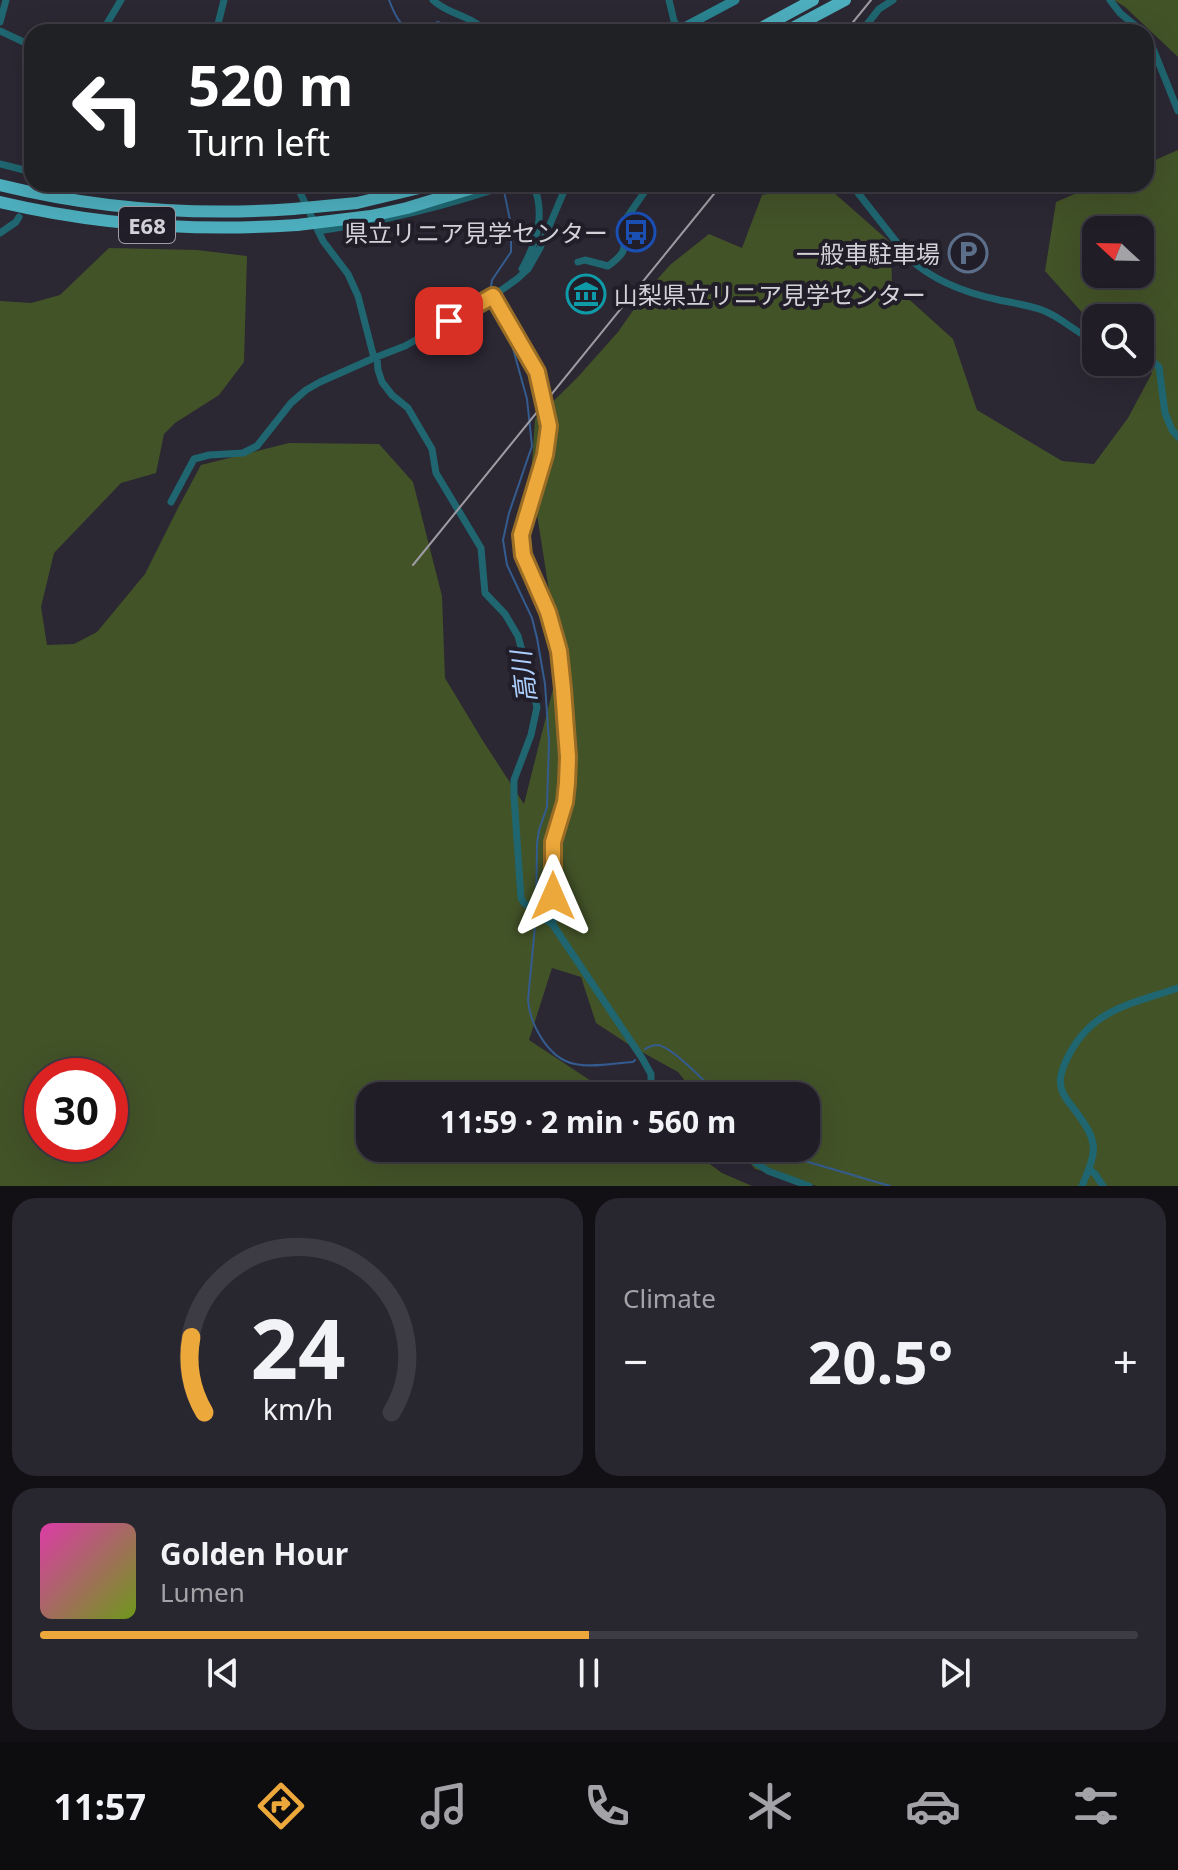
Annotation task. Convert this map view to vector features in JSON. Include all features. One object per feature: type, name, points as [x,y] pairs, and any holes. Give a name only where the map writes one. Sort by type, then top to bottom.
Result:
[{"type":"highway","points":[[769,24],[813,0]]},
{"type":"highway","points":[[800,24],[845,0]]},
{"type":"highway","name":"E68","points":[[0,185],[24,190]]},
{"type":"highway","name":"E68","points":[[32,192],[146,210],[227,213],[357,203],[403,192]]},
{"type":"highway","name":"E68","points":[[0,202],[57,214],[168,227],[221,229],[297,225],[371,216],[470,192]]},
{"type":"street","points":[[0,22],[6,0]]},
{"type":"street","points":[[107,24],[121,0]]},
{"type":"street","points":[[221,24],[224,0]]},
{"type":"street","points":[[433,0],[446,10],[477,24]]},
{"type":"street","points":[[669,0],[675,24]]},
{"type":"street","points":[[690,24],[735,0]]},
{"type":"street","points":[[867,24],[879,9],[893,0]]},
{"type":"street","points":[[1110,0],[1133,24]]},
{"type":"street","points":[[0,31],[24,42]]},
{"type":"street","points":[[1154,56],[1178,111]]},
{"type":"street","points":[[0,164],[24,170]]},
{"type":"street","points":[[300,192],[323,241],[348,274],[358,296],[382,382],[408,408],[432,449],[436,473],[481,548],[485,593],[505,614],[518,636],[537,707],[531,735],[514,780],[521,898],[553,925],[651,1074],[651,1082]]},
{"type":"street","points":[[318,231],[399,217],[476,192]]},
{"type":"street","points":[[517,279],[528,259],[540,220],[541,207],[536,192]]},
{"type":"street","points":[[171,502],[194,459],[243,453],[257,446],[291,403],[306,390],[405,346],[517,279],[528,269],[540,248],[564,192]]},
{"type":"street","points":[[578,262],[585,260],[608,266],[619,258],[625,244],[623,223],[644,192]]},
{"type":"street","points":[[857,192],[919,268],[971,293],[1038,308],[1082,335]]},
{"type":"street","points":[[0,233],[19,217]]},
{"type":"street","points":[[493,296],[537,372],[549,426],[545,455],[521,535],[523,555],[552,625],[559,651],[563,689],[568,757],[565,802],[553,842],[553,925]]},
{"type":"street","points":[[1154,363],[1159,367],[1165,413],[1178,437]]},
{"type":"street","points":[[1082,1186],[1093,1154],[1093,1137],[1066,1099],[1060,1084],[1071,1050],[1088,1027],[1102,1016],[1178,988]]},
{"type":"street","points":[[755,1162],[768,1171],[809,1186]]},
{"type":"street","points":[[1089,1169],[1103,1186]]},
{"type":"green space","points":[[1114,0],[1178,0],[1178,57],[1154,34],[1154,24],[1143,24]]},
{"type":"green space","points":[[1178,150],[1178,1186],[817,1186],[755,1169],[749,1162],[820,1162],[820,1082],[686,1082],[678,1072],[596,1023],[581,977],[552,968],[529,1040],[593,1082],[356,1082],[356,1162],[707,1162],[722,1173],[752,1186],[0,1186],[0,301],[31,303],[60,295],[109,248],[197,250],[247,256],[244,362],[219,395],[175,423],[164,434],[156,473],[121,483],[54,553],[41,607],[47,645],[74,644],[97,632],[145,574],[201,465],[289,443],[379,444],[413,482],[442,596],[445,678],[524,804],[560,661],[531,476],[535,419],[618,332],[646,292],[670,265],[709,234],[742,248],[762,195],[833,192],[891,243],[892,284],[953,339],[977,410],[1062,461],[1094,464],[1128,418],[1150,376],[1154,376],[1154,304],[1082,304],[1082,312],[1045,271],[1056,202],[1079,192],[1154,192],[1154,160]]},
{"type":"waterway","name":"高川","points":[[389,0],[403,24]]},
{"type":"waterway","name":"高川","points":[[432,24],[443,24]]},
{"type":"waterway","name":"高川","points":[[490,294],[492,280],[511,252],[511,225],[504,192]]},
{"type":"waterway","name":"高川","points":[[507,327],[527,399],[532,446],[503,540],[507,565],[532,618],[537,638],[545,684],[549,742],[547,807],[537,844],[536,909]]},
{"type":"waterway","name":"高川","points":[[536,915],[528,1000],[532,1019],[542,1039],[557,1055],[575,1064],[597,1065],[635,1060]]},
{"type":"waterway","name":"高川","points":[[645,1049],[652,1045],[664,1047],[705,1082]]},
{"type":"waterway","name":"高川","points":[[808,1162],[890,1186]]},
{"type":"railway","points":[[852,24],[871,0]]},
{"type":"railway","points":[[413,565],[716,192]]},
{"type":"place","name":"県立リニア見学センター","points":[[636,232]]},
{"type":"place","name":"一般車駐車場","points":[[968,253]]},
{"type":"place","name":"山梨県立リニア見学センター","points":[[586,294]]},
{"type":"route","points":[[449,321],[493,296],[537,372],[549,426],[545,455],[521,535],[523,555],[548,612],[559,651],[563,689],[567,783],[563,813],[553,842],[553,896]]}]
